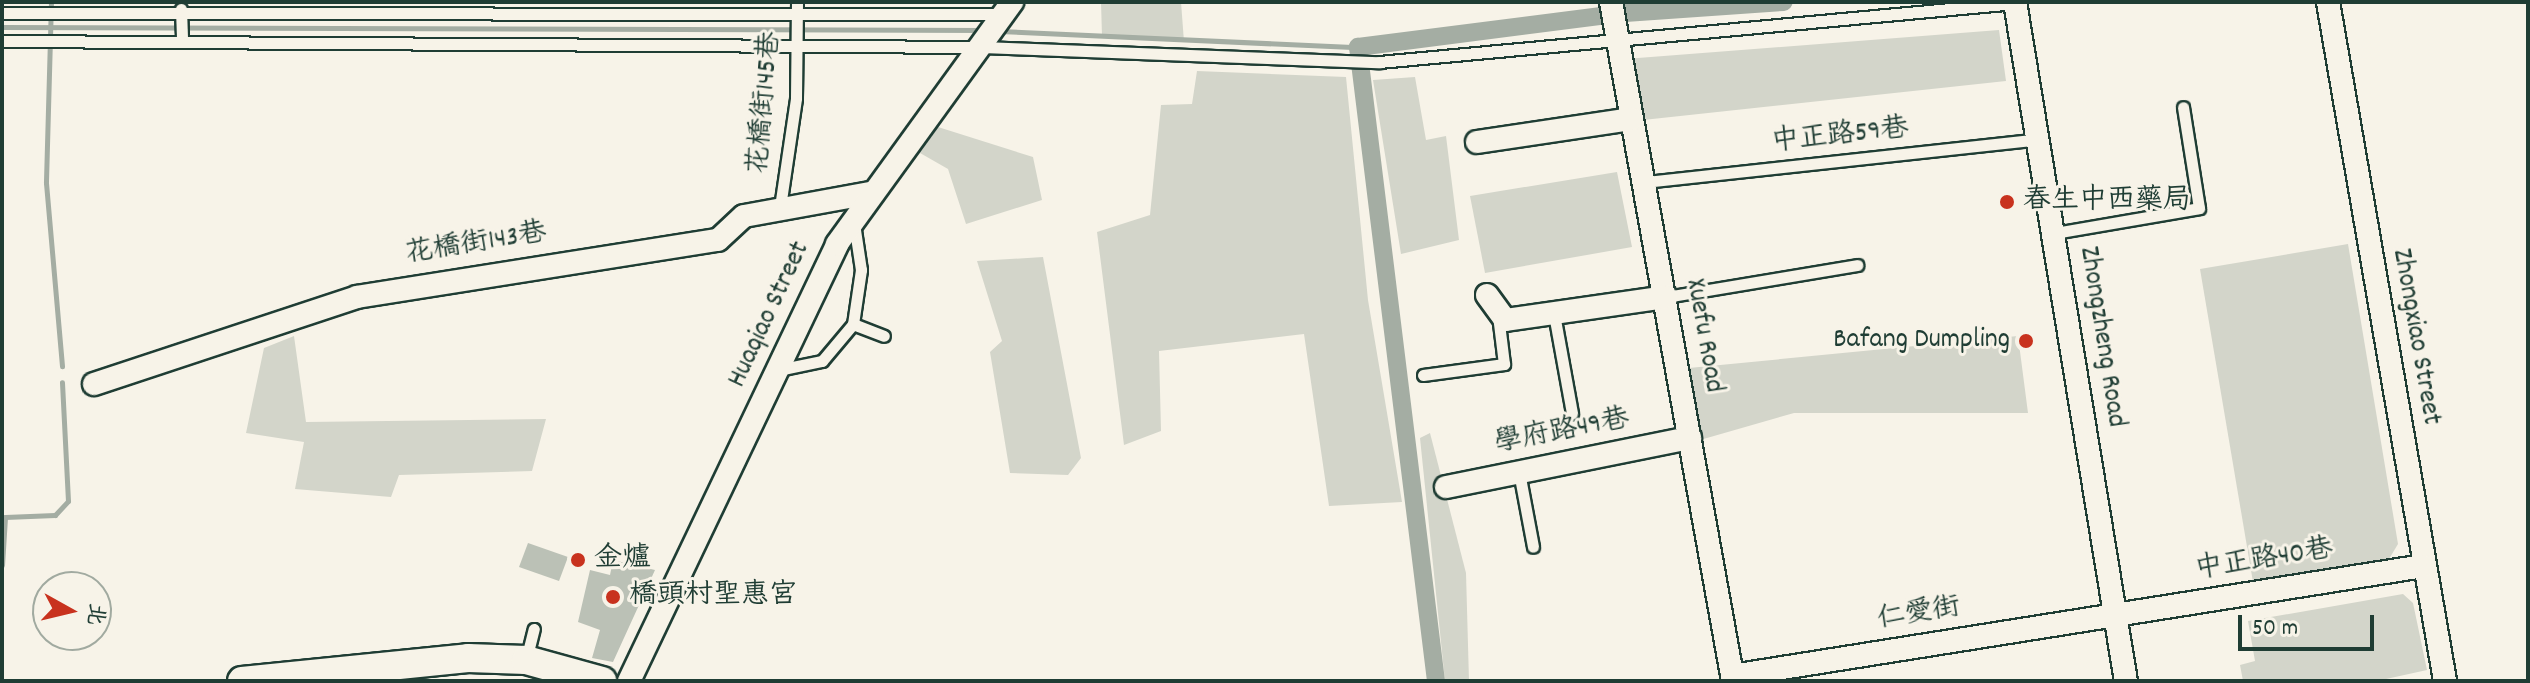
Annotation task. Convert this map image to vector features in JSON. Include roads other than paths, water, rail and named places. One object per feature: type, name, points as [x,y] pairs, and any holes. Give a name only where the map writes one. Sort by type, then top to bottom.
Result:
[{"type":"street","name":"Zhongzheng Road","points":[[2015,2],[2040,139],[2126,681]]},
{"type":"street","name":"Zhongxiao Street","points":[[2328,2],[2445,681]]},
{"type":"street","name":"Huaqiao Street","points":[[629,681],[777,370],[853,219],[1008,8]]},
{"type":"street","name":"Xuefu Road","points":[[1614,18],[1732,679]]},
{"type":"street","points":[[1477,142],[1631,119]]},
{"type":"street","name":"花橋街143巷","points":[[94,384],[357,297],[718,240],[744,216],[780,207],[871,193]]},
{"type":"street","points":[[1492,304],[1505,320],[1666,297]]},
{"type":"street","name":"學府路49巷","points":[[1446,487],[1690,438]]},
{"type":"street","name":"中正路40巷","points":[[2115,615],[2423,566]]},
{"type":"street","name":"仁愛街","points":[[1732,679],[2115,615]]},
{"type":"street","points":[[242,681],[468,658],[526,660],[569,676],[602,681]]},
{"type":"lane","points":[[2,41],[796,44],[981,47],[1379,62],[1614,18],[2015,2]]},
{"type":"lane","name":"花橋街145巷","points":[[780,207],[797,6]]},
{"type":"lane","points":[[2,13],[181,9],[1008,8]]},
{"type":"lane","points":[[181,9],[182,41]]},
{"type":"lane","points":[[2055,233],[2199,208],[2183,107]]},
{"type":"lane","name":"中正路59巷","points":[[1645,182],[2040,139]]},
{"type":"lane","points":[[777,370],[822,361],[853,324],[861,270],[853,219]]},
{"type":"lane","points":[[1666,297],[1857,265]]},
{"type":"lane","points":[[1423,375],[1504,364],[1492,304]]},
{"type":"lane","points":[[1554,314],[1572,413]]},
{"type":"lane","points":[[853,324],[884,336]]},
{"type":"lane","points":[[1519,472],[1533,547]]},
{"type":"lane","points":[[526,660],[534,629]]},
{"type":"waterway","points":[[51,2],[46,183],[62,366]]},
{"type":"waterway","points":[[1436,681],[1358,47],[1625,13],[1784,2]]},
{"type":"waterway","points":[[2,27],[985,30]]},
{"type":"waterway","points":[[999,31],[1358,47]]},
{"type":"waterway","points":[[2,565],[5,517],[55,515],[68,501],[62,382]]},
{"type":"place","name":"春生中西藥局","points":[[2007,202]]},
{"type":"place","name":"Bafang Dumpling","points":[[2026,341]]},
{"type":"place","name":"金爐","points":[[578,560]]},
{"type":"place","name":"橋頭村聖惠宮","points":[[613,597]]}]
